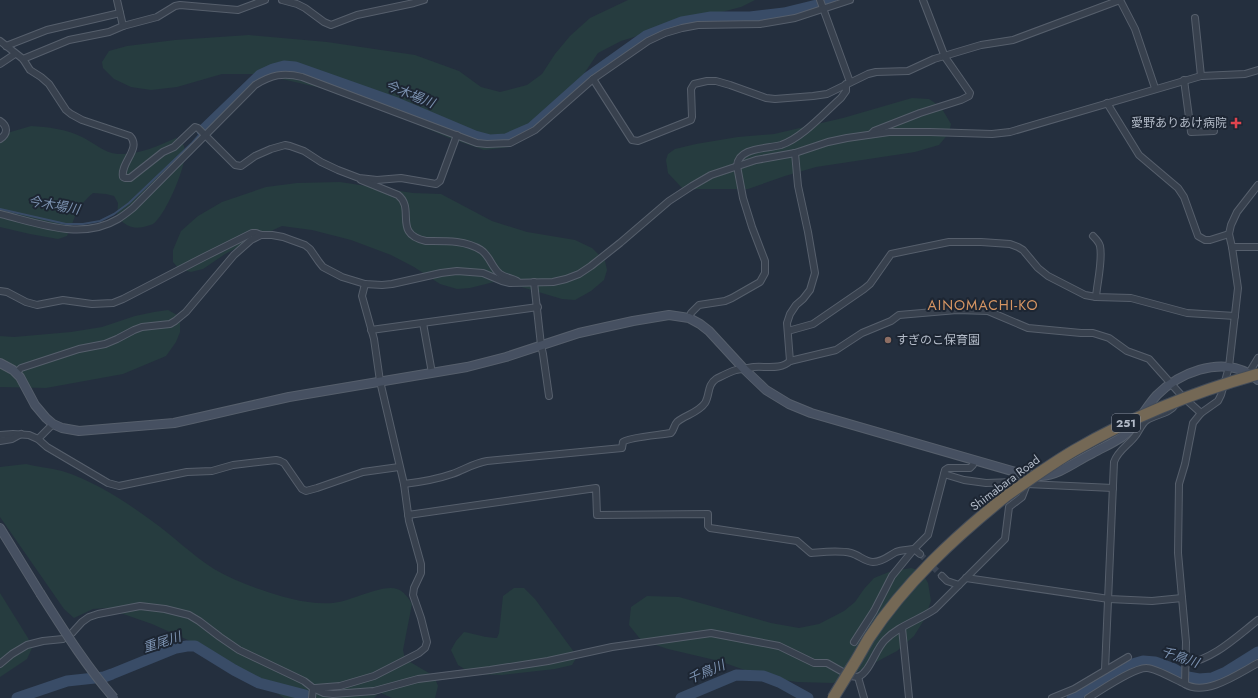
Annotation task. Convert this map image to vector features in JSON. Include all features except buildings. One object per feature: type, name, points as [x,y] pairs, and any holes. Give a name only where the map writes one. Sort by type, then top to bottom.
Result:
[{"type":"highway","name":"Shimabara Road","points":[[833,698],[869,638],[888,613],[930,564],[956,539],[1006,496],[1040,472],[1118,427],[1151,411],[1192,395],[1254,374]]},
{"type":"street","points":[[117,0],[124,26]]},
{"type":"street","points":[[23,60],[69,40],[109,32],[124,26],[157,17],[175,6],[180,5],[238,10],[265,0]]},
{"type":"street","points":[[282,0],[297,4],[324,22],[331,24],[357,16],[424,0]]},
{"type":"street","points":[[0,214],[58,228],[77,230],[89,229],[118,220],[133,208],[256,85],[272,76],[292,74],[302,77],[478,143],[510,143],[535,130],[592,80],[648,41],[665,33],[698,25],[760,24],[795,18],[821,4],[850,0]]},
{"type":"street","points":[[871,135],[874,131],[969,96],[970,93],[945,57],[923,0]]},
{"type":"street","points":[[592,80],[632,140],[638,141],[691,120],[691,88],[694,84],[707,81],[716,81],[766,98],[775,99],[827,94],[868,74],[876,72],[908,71],[934,59],[945,57],[981,45],[1013,40],[1120,0],[1135,29],[1155,88]]},
{"type":"street","points":[[689,318],[691,313],[699,305],[725,301],[732,298],[760,282],[765,273],[765,261],[743,198],[737,166],[738,161],[744,154],[780,145],[800,134],[841,98],[846,91],[848,83],[821,4]]},
{"type":"street","points":[[6,46],[47,30],[120,13]]},
{"type":"street","points":[[1195,18],[1201,76]]},
{"type":"street","points":[[0,41],[23,60],[30,70],[41,76],[70,114],[82,120],[133,138],[134,145],[122,172],[123,177],[125,178],[130,178],[163,152],[174,147],[196,127],[235,165],[238,166],[241,166],[255,156],[285,145],[304,152],[321,162],[359,178],[377,180],[401,178],[433,184],[440,181],[458,135]]},
{"type":"street","points":[[0,64],[15,54]]},
{"type":"street","points":[[0,291],[7,292],[26,302],[37,305],[63,300],[92,304],[112,302],[123,299],[252,233],[283,237],[305,245],[310,249],[323,267],[342,277],[365,284],[392,284],[457,271],[483,273],[506,282],[553,282],[579,274],[591,266],[669,201],[692,186],[711,175],[756,160],[796,153],[828,142],[847,138],[889,132],[992,134],[1010,132],[1184,80],[1201,76],[1246,74],[1258,70]]},
{"type":"street","points":[[1184,80],[1191,132],[1214,131]]},
{"type":"street","points":[[1108,103],[1139,155],[1178,188],[1184,197],[1198,236],[1205,240],[1210,240],[1229,234]]},
{"type":"street","points":[[0,121],[5,124],[6,128],[4,136],[0,139]]},
{"type":"street","points":[[790,361],[788,323],[790,314],[810,290],[815,273],[798,186],[796,153]]},
{"type":"street","points":[[359,178],[364,182],[398,195],[402,198],[404,202],[407,229],[411,235],[426,241],[468,244],[482,251],[488,256],[500,274],[506,278],[516,280],[518,283]]},
{"type":"street","points":[[1185,683],[1186,642],[1178,553],[1179,484],[1185,464],[1193,423],[1201,413],[1218,401],[1229,367],[1238,288],[1229,234],[1237,212],[1258,185]]},
{"type":"street","points":[[16,373],[21,368],[66,352],[105,344],[142,327],[170,324],[186,312],[238,251],[251,240],[261,235]]},
{"type":"street","points":[[1093,236],[1100,247],[1096,297]]},
{"type":"street","points":[[788,331],[813,324],[864,289],[870,284],[891,254],[949,242],[1010,244],[1023,250],[1038,268],[1048,276],[1079,292],[1096,297],[1131,298],[1187,313],[1235,316]]},
{"type":"street","points":[[1232,247],[1258,247]]},
{"type":"street","points":[[534,282],[538,307],[541,345],[544,354],[549,396]]},
{"type":"street","points":[[313,688],[340,686],[374,676],[419,653],[426,648],[427,642],[421,618],[412,595],[421,573],[421,564],[408,515],[404,484],[380,381],[374,339],[362,296],[365,284]]},
{"type":"street","points":[[371,330],[538,307]]},
{"type":"street","points":[[404,484],[426,482],[453,474],[477,463],[487,461],[622,448],[623,442],[627,439],[671,433],[677,422],[701,408],[705,403],[710,384],[728,373],[754,367],[778,367],[787,364],[790,361],[836,350],[862,333],[891,321],[899,315],[957,310],[988,311],[1028,328],[1093,333],[1109,338],[1127,351],[1149,359],[1182,396],[1201,413]]},
{"type":"street","points":[[0,363],[16,373],[25,384],[40,412],[53,424],[62,428],[79,431],[174,423],[289,397],[467,367],[506,357],[579,333],[669,315],[689,318],[700,324],[709,331],[744,369],[766,390],[789,404],[811,413],[1026,475],[1041,476],[1058,472],[1122,437],[1134,426],[1156,396],[1170,383],[1184,375],[1198,370],[1229,367],[1254,374],[1258,380]]},
{"type":"street","points":[[423,323],[432,373]]},
{"type":"street","points":[[1254,374],[1258,358]]},
{"type":"street","points":[[1105,670],[1114,462],[1119,452],[1135,436],[1146,421],[1171,410],[1182,396]]},
{"type":"street","points":[[38,439],[53,424]]},
{"type":"street","points":[[0,441],[12,439],[21,434]]},
{"type":"street","points":[[0,435],[29,435],[38,439],[47,447],[108,483],[119,486],[126,486],[187,472],[212,471],[233,465],[280,460],[284,463],[302,489],[306,491],[363,472],[399,467]]},
{"type":"street","points":[[854,642],[874,611],[892,576],[914,549],[928,535],[945,470],[948,468],[970,468],[973,465],[974,460]]},
{"type":"street","points":[[944,474],[964,480],[986,483],[1014,482],[1027,484],[1113,488]]},
{"type":"street","points":[[0,664],[12,654],[27,645],[43,641],[63,639],[72,633],[89,617],[140,606],[165,608],[189,615],[239,650],[304,681],[313,688],[324,693],[333,694],[374,691],[418,679],[548,661],[612,647],[711,633],[779,646],[814,663],[827,663],[850,676],[858,677],[864,672],[884,640],[935,608],[1005,539],[1009,507],[1022,497],[1027,484]]},
{"type":"street","points":[[408,515],[596,488],[597,514],[708,514],[708,526],[711,528],[797,541],[811,553],[842,551],[853,553],[867,561],[873,562],[879,562],[886,559],[896,552],[914,549],[920,554]]},
{"type":"street","points":[[0,528],[81,656],[98,680],[114,698]]},
{"type":"street","points":[[942,576],[947,581],[959,584]]},
{"type":"street","points":[[966,578],[1109,599],[1152,601],[1182,598]]},
{"type":"street","points":[[1185,667],[1210,656],[1258,620]]},
{"type":"street","points":[[902,628],[910,698]]},
{"type":"street","points":[[1052,698],[1074,689],[1128,657]]},
{"type":"street","points":[[1088,698],[1129,674],[1143,668],[1152,669],[1185,683],[1190,688],[1196,689],[1219,684],[1258,663]]},
{"type":"street","points":[[858,677],[864,698]]},
{"type":"street","points":[[312,697],[313,688]]},
{"type":"green space","points":[[628,0],[755,0],[741,7],[683,22],[621,41],[598,53],[549,121],[535,133],[510,147],[484,150],[449,138],[373,105],[321,88],[260,74],[222,74],[177,87],[151,90],[131,87],[114,79],[103,68],[102,62],[109,51],[127,46],[175,40],[249,35],[327,42],[415,55],[459,71],[481,87],[500,92],[527,85],[542,74],[555,54],[570,36],[590,18]]},
{"type":"green space","points":[[912,98],[929,99],[941,107],[951,124],[949,133],[939,145],[915,152],[816,167],[748,189],[683,189],[668,173],[666,160],[668,154],[675,149],[738,137],[774,134],[843,118]]},
{"type":"green space","points":[[31,126],[70,132],[108,152],[118,154],[133,153],[155,147],[176,138],[178,139],[184,146],[185,150],[183,166],[175,189],[158,219],[153,224],[138,228],[131,227],[117,217],[118,203],[114,196],[93,193],[79,208],[67,236],[58,239],[0,227],[0,135]]},
{"type":"green space","points":[[340,182],[413,193],[441,194],[492,221],[527,232],[575,240],[592,248],[605,261],[607,270],[604,280],[591,291],[575,300],[562,299],[515,285],[494,282],[470,288],[457,289],[440,284],[414,267],[391,255],[351,240],[312,230],[282,226],[225,254],[203,269],[191,272],[179,269],[173,262],[173,250],[181,231],[198,216],[222,202],[266,187],[297,183]]},
{"type":"green space","points":[[168,310],[177,315],[180,323],[180,332],[176,342],[166,356],[123,374],[46,388],[0,387],[0,336],[14,337],[71,332],[102,327],[135,316]]},
{"type":"green space","points":[[26,464],[62,471],[86,480],[120,499],[142,514],[214,569],[242,583],[268,592],[295,600],[314,603],[333,603],[383,589],[391,588],[402,591],[412,604],[403,650],[405,659],[434,676],[438,686],[435,698],[392,698],[381,693],[374,698],[284,698],[237,666],[199,645],[152,624],[106,608],[93,609],[74,618],[64,609],[0,517],[0,467]]},
{"type":"green space","points":[[911,568],[921,571],[928,583],[931,601],[924,620],[914,636],[897,651],[833,683],[797,682],[765,677],[719,661],[668,649],[641,640],[629,625],[631,607],[647,596],[679,597],[771,623],[799,628],[819,624],[844,611],[855,602],[874,578],[889,572]]},
{"type":"green space","points":[[514,588],[524,588],[535,599],[574,652],[575,660],[572,665],[555,669],[502,675],[473,674],[458,665],[451,650],[456,641],[464,632],[497,638],[499,633],[503,596]]},
{"type":"green space","points":[[0,593],[28,638],[32,648],[27,659],[0,677]]},
{"type":"waterway","name":"今木場川","points":[[202,131],[260,75],[284,66],[295,67],[397,103],[475,136],[490,140],[506,139],[531,128],[587,78],[646,36],[682,22],[711,17],[750,17],[784,13],[831,0]]},
{"type":"waterway","name":"今木場川","points":[[0,209],[66,224],[83,224],[100,221],[114,214],[129,203],[201,133]]},
{"type":"waterway","name":"重尾川","points":[[17,698],[67,681],[104,677],[176,648],[187,646],[195,646],[234,670],[259,683],[305,695],[310,698]]},
{"type":"waterway","name":"千鳥川","points":[[1072,698],[1129,665],[1143,661],[1155,662],[1174,669],[1188,677],[1199,679],[1212,678],[1226,672],[1258,652]]},
{"type":"waterway","name":"千鳥川","points":[[681,698],[736,675],[763,676],[779,682],[808,698]]},
{"type":"tunnel","points":[[920,554],[942,576]]},
{"type":"place","name":"愛野ありあけ病院","points":[[1236,123]]},
{"type":"place","name":"すぎのこ保育園","points":[[888,340]]},
{"type":"district","name":"AINOMACHI-KO","points":[[983,305]]}]
